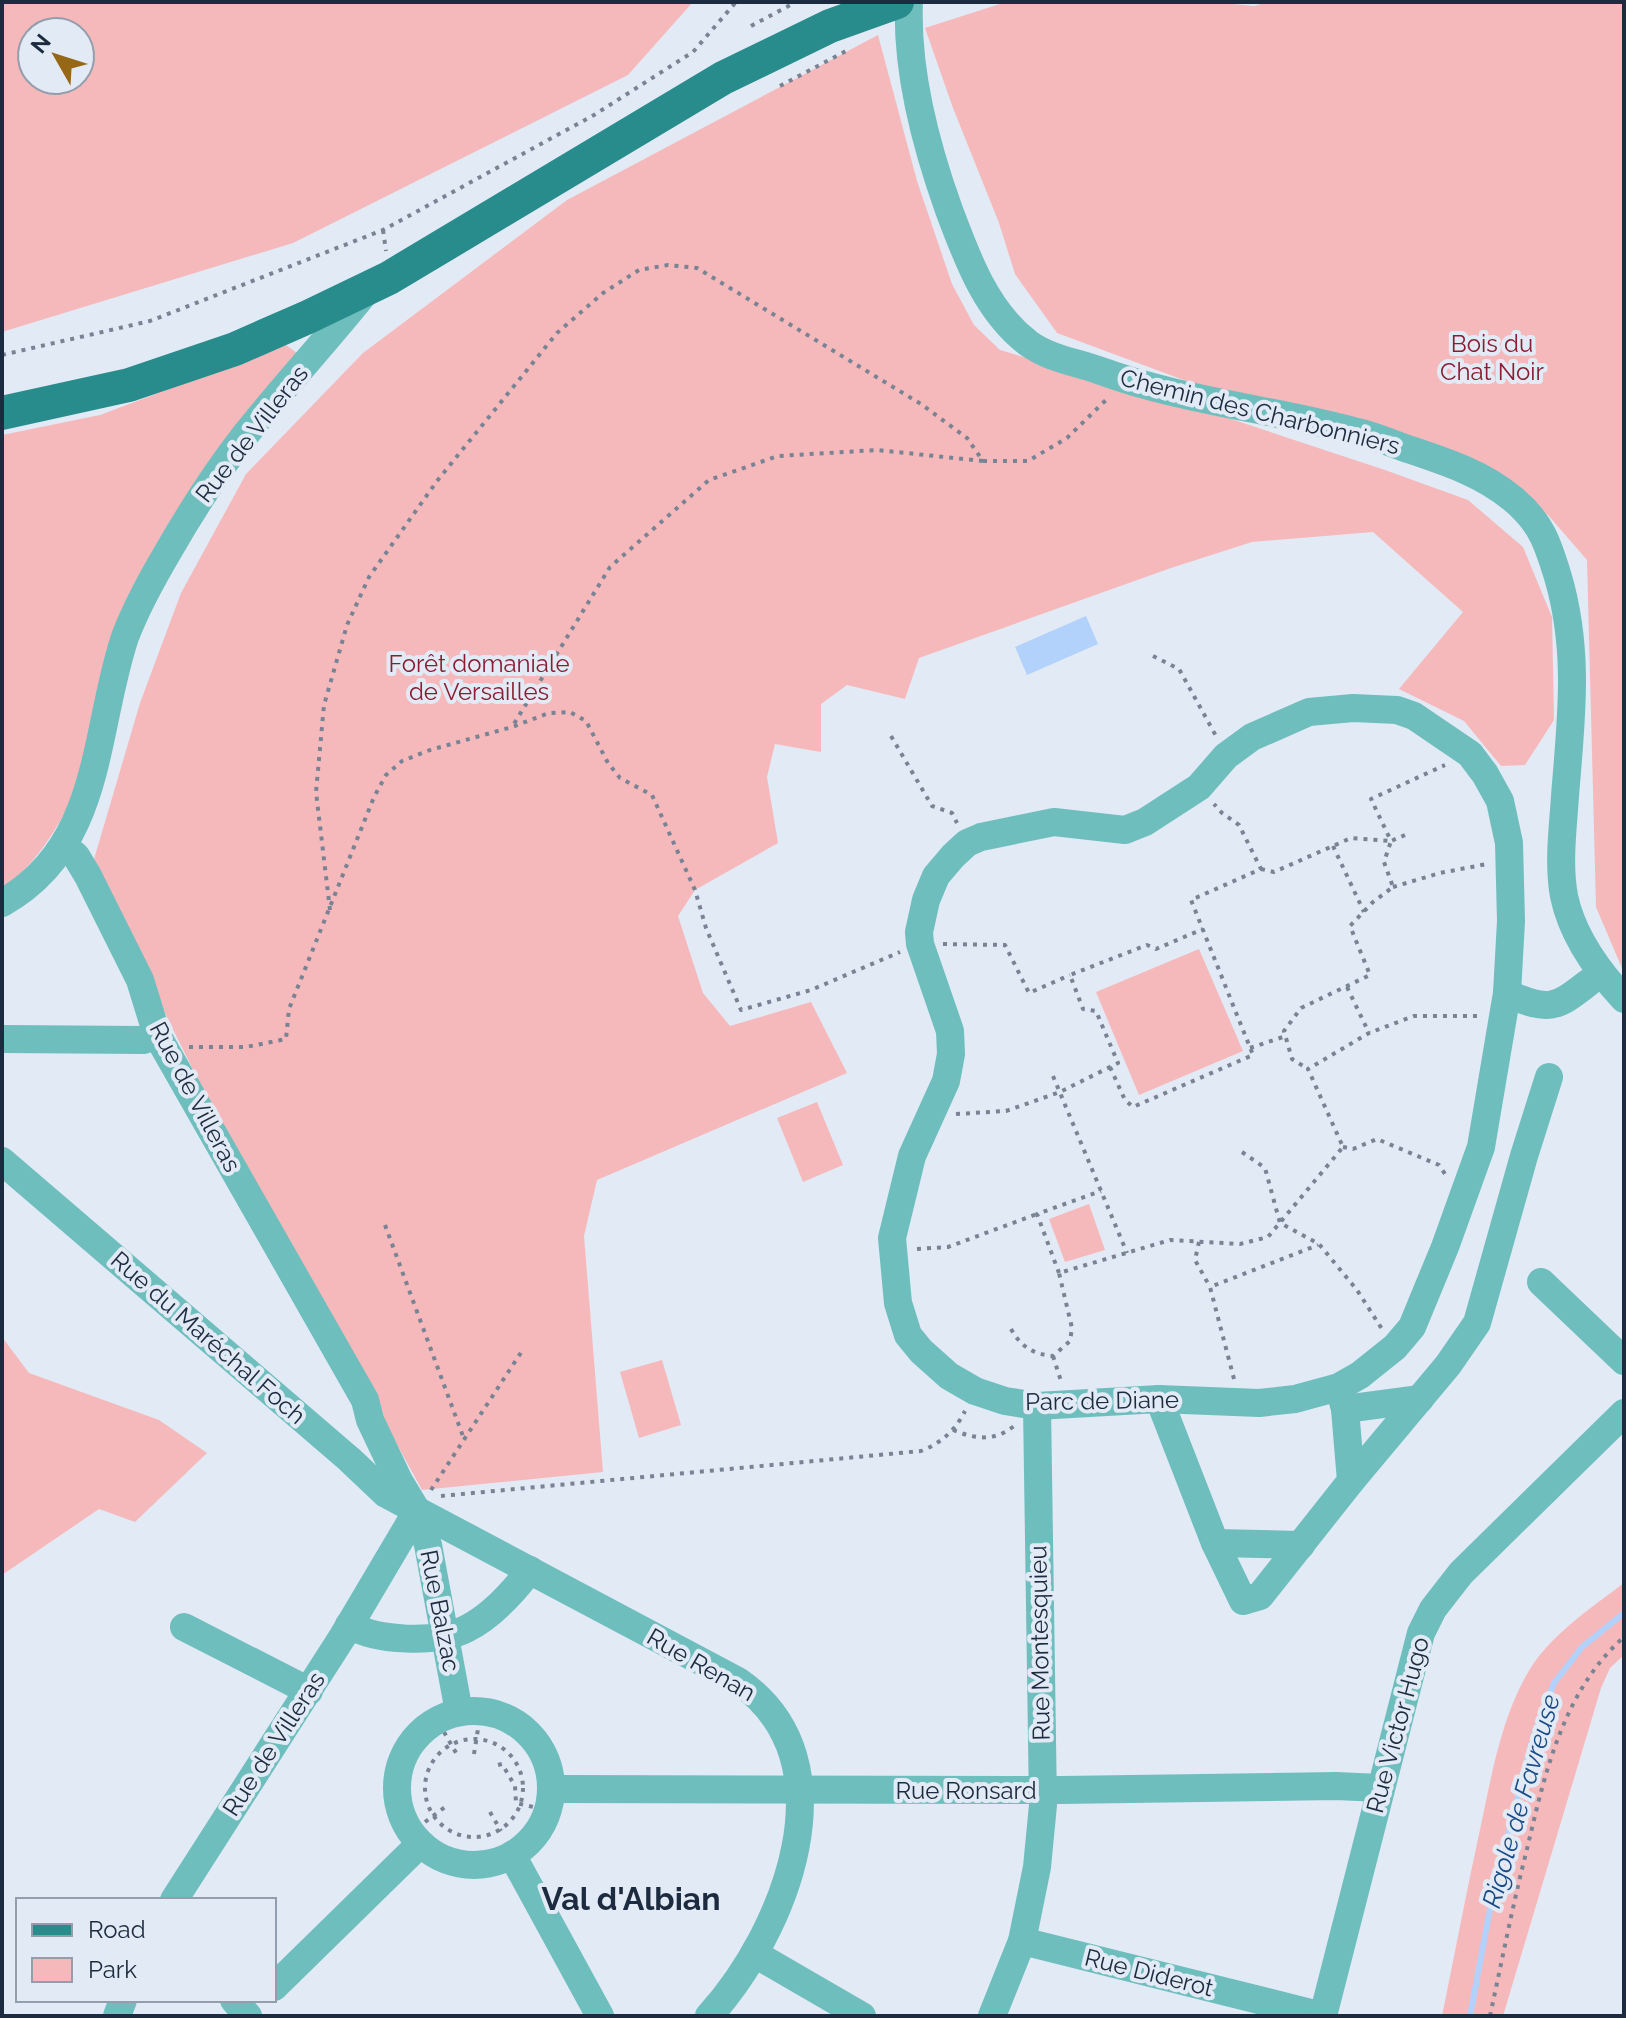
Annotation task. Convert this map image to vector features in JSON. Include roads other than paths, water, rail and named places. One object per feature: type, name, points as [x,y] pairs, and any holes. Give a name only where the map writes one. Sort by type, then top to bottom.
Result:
[{"type":"main road","points":[[2,413],[129,385],[235,349],[368,290],[723,78],[830,26],[897,2]]},
{"type":"street","name":"Chemin des Charbonniers","points":[[909,2],[908,39],[936,174],[980,284],[998,314],[1028,343],[1048,355],[1126,381],[1359,432],[1448,462],[1484,478],[1514,500],[1541,527],[1568,612],[1573,670],[1561,865],[1564,897],[1577,932],[1600,974],[1624,999]]},
{"type":"street","name":"Rue de Villeras","points":[[175,1898],[309,1691],[422,1504],[392,1487],[365,1400],[160,1040],[140,980],[88,876],[76,856],[64,846],[98,761],[109,700],[126,636],[157,571],[199,499],[246,435],[368,290]]},
{"type":"street","name":"Parc de Diane","points":[[1353,708],[1397,710],[1414,716],[1470,754],[1500,801],[1509,843],[1511,921],[1504,1004],[1481,1147],[1412,1327],[1395,1347],[1360,1375],[1342,1398],[1259,1403],[1159,1399],[1037,1406],[1005,1401],[975,1391],[949,1376],[908,1335],[898,1303],[892,1238],[912,1156],[946,1081],[951,1054],[950,1031],[925,962],[919,932],[926,900],[936,876],[967,843],[981,837],[1054,822],[1125,830],[1145,822],[1199,787],[1226,756],[1252,737],[1309,712],[1353,708]]},
{"type":"street","points":[[2,903],[47,868],[64,846]]},
{"type":"street","points":[[1504,1004],[1556,1006],[1600,974]]},
{"type":"street","points":[[2,1039],[160,1040]]},
{"type":"street","points":[[1159,1399],[1215,1543],[1243,1601],[1260,1596],[1448,1365],[1477,1323],[1549,1077]]},
{"type":"street","points":[[1481,1147],[1524,1156]]},
{"type":"street","name":"Rue du Maréchal Foch","points":[[2,1161],[349,1459],[392,1487]]},
{"type":"street","points":[[1541,1282],[1624,1361]]},
{"type":"street","points":[[1351,1481],[1342,1398],[1420,1399]]},
{"type":"street","name":"Rue Montesquieu","points":[[992,2016],[1022,1941],[1037,1867],[1042,1790],[1037,1406]]},
{"type":"street","name":"Rue Victor Hugo","points":[[1323,2016],[1413,1655],[1433,1609],[1461,1573],[1624,1413]]},
{"type":"street","name":"Rue Renan","points":[[422,1504],[530,1570],[750,1690],[768,1706],[784,1731],[797,1761],[799,1790],[792,1859],[779,1905],[755,1954],[740,1979],[709,2016]]},
{"type":"street","name":"Rue Balzac","points":[[422,1504],[459,1714]]},
{"type":"street","points":[[1215,1543],[1301,1545]]},
{"type":"street","points":[[349,1625],[364,1634],[407,1639],[463,1631],[520,1583],[530,1570]]},
{"type":"street","points":[[184,1627],[309,1691]]},
{"type":"street","points":[[459,1714],[508,1719],[531,1735],[543,1751],[549,1769],[540,1801],[540,1828],[528,1844],[507,1843],[500,1861],[479,1865],[458,1864],[437,1856],[420,1844],[402,1816],[397,1798],[397,1779],[401,1761],[422,1730],[459,1714]]},
{"type":"street","name":"Rue Ronsard","points":[[540,1801],[799,1790],[1380,1788]]},
{"type":"street","points":[[507,1843],[600,2016]]},
{"type":"street","points":[[276,1985],[420,1844]]},
{"type":"street","name":"Rue Diderot","points":[[1022,1941],[1323,2016]]},
{"type":"street","points":[[755,1954],[862,2016]]},
{"type":"water","points":[[1086,616],[1098,644],[1027,675],[1015,647]]},
{"type":"waterway","name":"Rigole de Favreuse","points":[[1470,2016],[1492,1898],[1533,1737],[1554,1683],[1582,1647],[1624,1613]]},
{"type":"district","name":"Val d'Albian","points":[[631,1899]]},
{"type":"park label","name":"Bois du Chat Noir","points":[[1492,358]]},
{"type":"park label","name":"Forêt domaniale de Versailles","points":[[479,678]]}]
